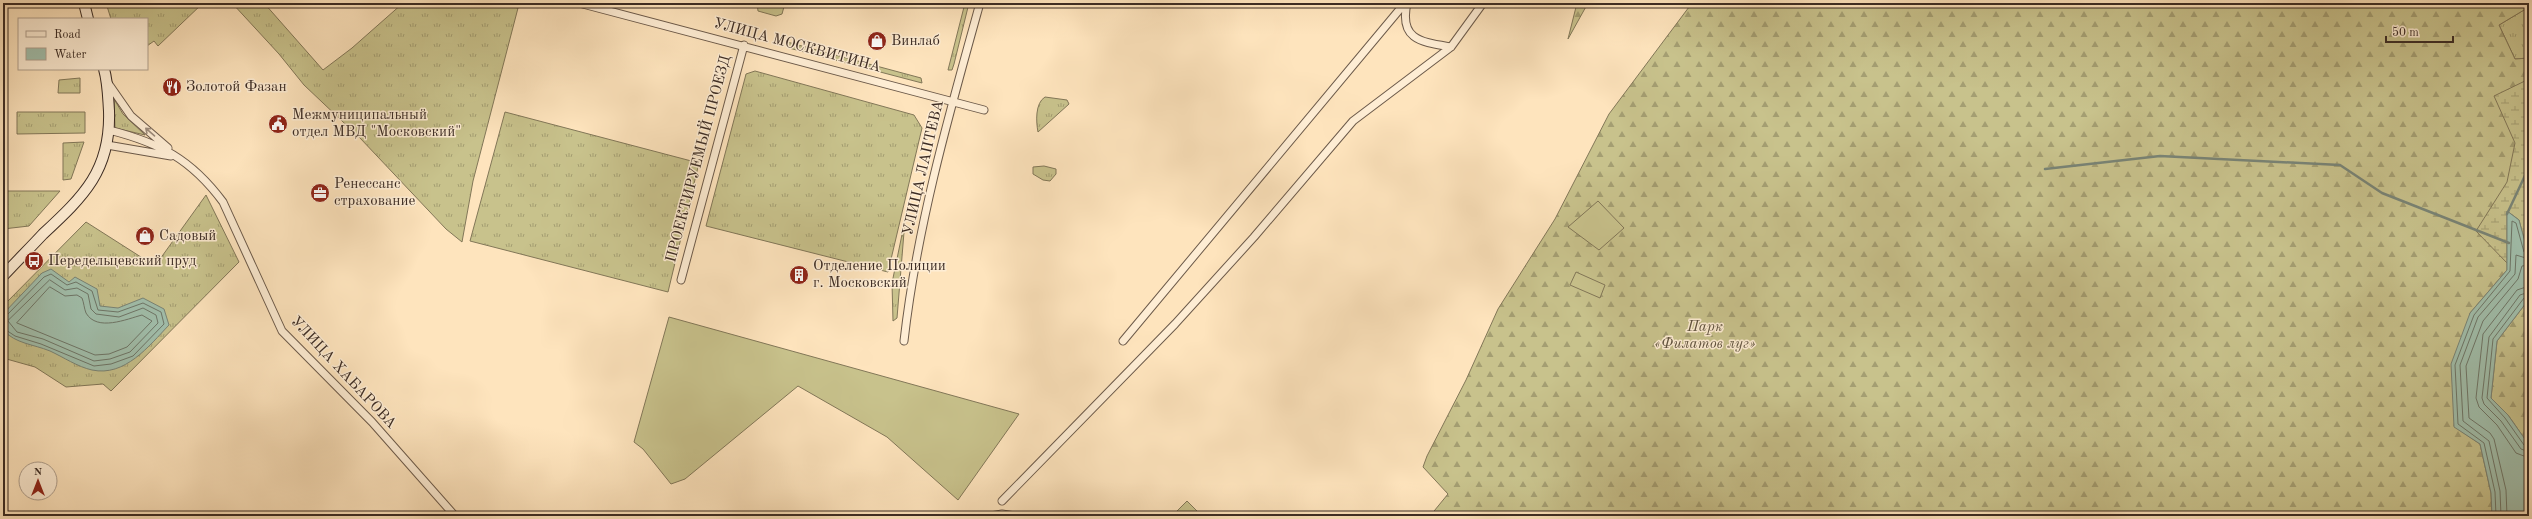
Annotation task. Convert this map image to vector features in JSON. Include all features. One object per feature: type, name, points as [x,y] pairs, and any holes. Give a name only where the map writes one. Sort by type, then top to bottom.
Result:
[{"type":"main road","points":[[84,3],[88,18]]},
{"type":"main road","points":[[3,276],[74,206],[94,179],[100,167],[107,145],[109,130],[108,83],[104,70]]},
{"type":"street","name":"УЛИЦА МОСКВИТИНА","points":[[579,3],[744,45],[952,100],[984,110]]},
{"type":"street","name":"УЛИЦА ЛАПТЕВА","points":[[904,340],[924,221],[952,100],[980,3]]},
{"type":"street","points":[[1406,3],[1404,18],[1407,29],[1416,39],[1451,47]]},
{"type":"street","points":[[1123,341],[1406,3]]},
{"type":"street","points":[[1002,501],[1175,324],[1254,237],[1353,121],[1451,47],[1483,3]]},
{"type":"street","name":"ПРОЕКТИРУЕМЫЙ ПРОЕЗД","points":[[681,280],[744,45]]},
{"type":"street","name":"УЛИЦА ХАБАРОВА","points":[[108,83],[131,116],[214,190],[223,202],[282,330],[372,422],[455,516]]},
{"type":"street","name":"УЛИЦА ХАБАРОВА","points":[[109,130],[146,140],[179,158]]},
{"type":"street","points":[[107,145],[179,158]]},
{"type":"street","points":[[991,516],[1005,514],[1015,516]]},
{"type":"green space","points":[[106,3],[203,3],[158,46],[154,41],[148,45],[148,18],[111,18]]},
{"type":"green space","points":[[232,3],[264,3],[323,70],[352,48],[403,3],[497,3],[518,8],[473,181],[462,242],[446,229],[360,138],[304,85],[279,54]]},
{"type":"green space","points":[[757,3],[785,3],[782,14],[776,16],[758,11]]},
{"type":"green space","points":[[965,3],[969,3],[954,64],[952,70],[948,70]]},
{"type":"green space","points":[[1577,3],[1588,3],[1568,39]]},
{"type":"green space","name":"Парк «Филатов луг»","points":[[1692,3],[2529,3],[2529,7],[2499,25],[2515,59],[2529,58],[2529,257],[2519,220],[2507,211],[2507,270],[2470,313],[2454,426],[2480,444],[2491,493],[2492,516],[1430,516],[1448,494],[1423,467],[1427,456],[1466,380],[1498,309],[1555,219],[1609,114]]},
{"type":"green space","points":[[2529,7],[2529,58],[2515,59],[2499,25]]},
{"type":"green space","points":[[787,42],[921,78],[922,83],[789,48]]},
{"type":"green space","points":[[755,71],[914,115],[922,128],[888,272],[706,226],[746,74]]},
{"type":"green space","points":[[80,78],[80,93],[58,93],[59,80]]},
{"type":"green space","points":[[2529,79],[2529,194],[2527,196],[2526,246],[2519,220],[2507,211],[2507,263],[2476,231],[2507,182],[2515,143],[2494,96]]},
{"type":"green space","points":[[1045,97],[1067,100],[1069,104],[1038,132],[1038,108],[1039,104]]},
{"type":"green space","points":[[114,99],[123,114],[145,135],[115,128]]},
{"type":"green space","points":[[17,112],[85,112],[85,133],[17,134]]},
{"type":"green space","points":[[505,112],[699,163],[668,292],[470,241]]},
{"type":"green space","points":[[84,142],[71,179],[63,180],[63,143]]},
{"type":"green space","points":[[1044,166],[1056,169],[1056,174],[1050,181],[1043,180],[1033,174],[1033,167]]},
{"type":"green space","points":[[3,191],[60,191],[29,226],[3,229]]},
{"type":"green space","points":[[206,195],[239,262],[111,391],[103,384],[66,387],[35,367],[3,358],[3,306],[86,222],[155,266]]},
{"type":"green space","points":[[1598,201],[1624,228],[1599,250],[1568,227]]},
{"type":"green space","points":[[905,220],[897,318],[893,321],[892,283]]},
{"type":"green space","points":[[1576,272],[1605,285],[1600,298],[1570,285]]},
{"type":"green space","points":[[2529,299],[2529,445],[2508,415],[2491,398],[2497,341]]},
{"type":"green space","points":[[669,317],[1019,414],[958,500],[887,437],[798,386],[685,479],[671,484],[643,449],[634,442]]},
{"type":"green space","points":[[1187,501],[1202,516],[1172,516]]},
{"type":"water","points":[[2507,211],[2519,220],[2529,257],[2529,299],[2497,341],[2491,398],[2508,415],[2529,445],[2529,516],[2492,516],[2491,493],[2480,444],[2454,427],[2451,364],[2470,313],[2507,270]]},
{"type":"water","name":"Передельцевский пруд","points":[[51,269],[69,282],[75,277],[97,289],[100,306],[118,308],[143,298],[164,309],[169,325],[145,350],[135,358],[115,369],[104,371],[87,369],[50,351],[19,341],[8,335],[3,330],[3,314],[42,273]]},
{"type":"waterway","points":[[2045,169],[2160,156],[2340,165],[2382,193],[2509,243]]},
{"type":"waterway","points":[[2507,214],[2529,167]]},
{"type":"place","name":"Винлаб","points":[[877,41]]},
{"type":"place","name":"Золотой Фазан","points":[[172,87]]},
{"type":"place","name":"Межмуниципальный отдел МВД \"Московский\"","points":[[278,124]]},
{"type":"place","name":"Ренессанс страхование","points":[[320,193]]},
{"type":"place","name":"Садовый","points":[[145,236]]},
{"type":"place","name":"Передельцевский пруд","points":[[34,261]]},
{"type":"place","name":"Отделение Полиции г. Московский","points":[[799,275]]}]
